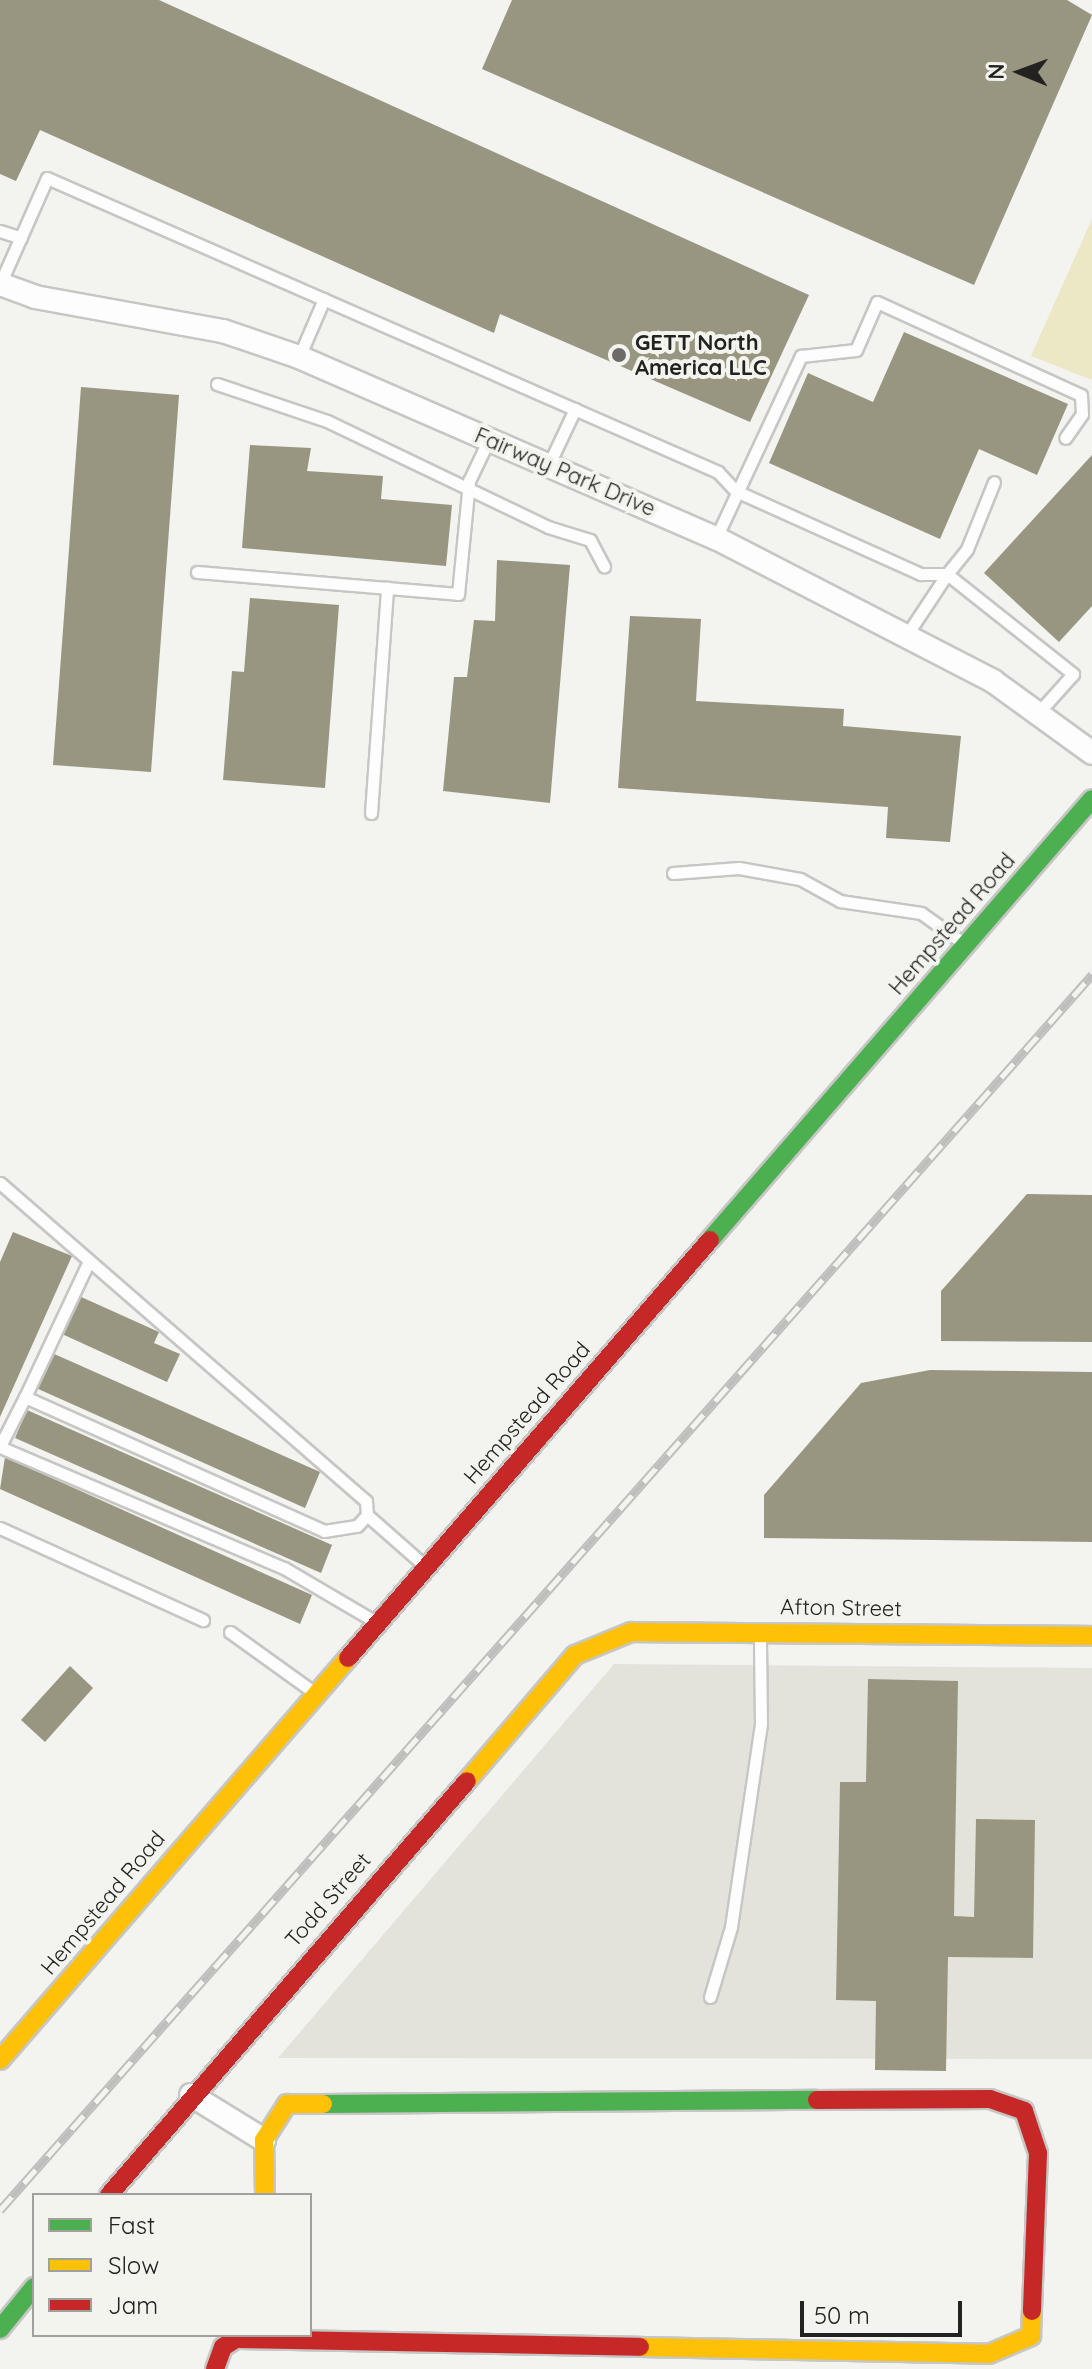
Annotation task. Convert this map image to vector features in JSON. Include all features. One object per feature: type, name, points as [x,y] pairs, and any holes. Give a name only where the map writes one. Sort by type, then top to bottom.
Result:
[{"type":"street","name":"Fairway Park Drive","points":[[0,284],[35,297],[223,331],[299,357],[549,464],[716,538],[906,636],[1038,713],[1092,753]]},
{"type":"street","name":"Hempstead Road","points":[[0,2060],[1092,799]]},
{"type":"street","name":"Afton Street","points":[[592,1649],[631,1632],[1092,1636]]},
{"type":"street","name":"Todd Street","points":[[111,2193],[191,2095],[575,1655],[592,1649]]},
{"type":"street","points":[[191,2095],[264,2140]]},
{"type":"street","points":[[215,2369],[223,2347],[236,2339],[268,2337],[989,2354],[1031,2336],[1038,2153],[1024,2111],[990,2099],[287,2104],[264,2140],[265,2193]]},
{"type":"street","points":[[0,2329],[32,2289]]},
{"type":"lane","points":[[0,284],[47,178],[718,472],[736,491],[921,574],[947,574],[1073,674],[1038,713]]},
{"type":"lane","points":[[0,231],[21,238]]},
{"type":"lane","points":[[299,357],[324,299]]},
{"type":"lane","points":[[716,538],[801,356],[856,350],[877,302],[1081,395],[1092,404]]},
{"type":"lane","points":[[217,384],[469,483],[548,527],[590,540],[604,566]]},
{"type":"lane","points":[[1065,438],[1082,414],[1081,395]]},
{"type":"lane","points":[[549,464],[575,409]]},
{"type":"lane","points":[[197,572],[458,594],[469,483],[489,439]]},
{"type":"lane","points":[[906,636],[967,549],[994,482]]},
{"type":"lane","points":[[371,813],[387,588]]},
{"type":"lane","points":[[673,873],[739,868],[800,879],[840,901],[921,913],[966,945]]},
{"type":"lane","points":[[0,1183],[366,1501],[367,1515],[426,1566]]},
{"type":"lane","points":[[89,1261],[0,1446],[284,1568],[377,1622]]},
{"type":"lane","points":[[25,1397],[324,1531],[357,1526],[367,1515]]},
{"type":"lane","points":[[0,1528],[203,1620]]},
{"type":"lane","points":[[710,1997],[731,1927],[761,1724],[760,1631]]},
{"type":"lane","points":[[230,1632],[315,1693]]},
{"type":"shaded area","points":[[1092,219],[1092,380],[1031,356]]},
{"type":"shaded area","points":[[614,1664],[1092,1668],[1092,2059],[278,2058]]},
{"type":"building","points":[[0,0],[159,0],[809,295],[750,422],[500,314],[494,333],[40,130],[16,181],[0,174]]},
{"type":"building","points":[[512,0],[1067,0],[1092,15],[974,285],[482,69]]},
{"type":"building","points":[[904,332],[1068,404],[1037,475],[979,449],[940,539],[769,463],[808,373],[873,402]]},
{"type":"building","points":[[81,387],[179,395],[151,772],[53,765]]},
{"type":"building","points":[[250,445],[311,448],[307,471],[383,476],[381,499],[452,505],[446,566],[242,548]]},
{"type":"building","points":[[1092,455],[1092,606],[1059,642],[984,573]]},
{"type":"building","points":[[497,560],[570,565],[550,803],[443,791],[454,677],[467,677],[474,620],[495,621]]},
{"type":"building","points":[[250,598],[339,605],[325,788],[223,780],[232,671],[244,672]]},
{"type":"building","points":[[630,616],[701,619],[696,701],[844,709],[843,726],[961,736],[950,842],[886,838],[888,807],[618,788]]},
{"type":"building","points":[[1027,1194],[1092,1195],[1092,1342],[941,1341],[941,1291]]},
{"type":"building","points":[[13,1232],[72,1256],[0,1417],[0,1262]]},
{"type":"building","points":[[79,1296],[159,1332],[154,1343],[180,1354],[167,1382],[62,1334]]},
{"type":"building","points":[[52,1353],[320,1472],[305,1508],[36,1388]]},
{"type":"building","points":[[930,1370],[1092,1372],[1092,1542],[764,1538],[764,1495],[861,1383]]},
{"type":"building","points":[[27,1410],[332,1545],[321,1573],[15,1438]]},
{"type":"building","points":[[5,1457],[312,1595],[300,1624],[0,1489]]},
{"type":"building","points":[[70,1666],[93,1688],[45,1742],[21,1720]]},
{"type":"building","points":[[868,1679],[958,1681],[954,1916],[974,1917],[976,1819],[1035,1820],[1033,1958],[948,1957],[946,2071],[875,2070],[876,2001],[836,2000],[840,1782],[866,1782]]},
{"type":"railway","points":[[0,2210],[1092,975]]},
{"type":"traffic: fast","points":[[710,1240],[1092,799]]},
{"type":"traffic: fast","points":[[323,2104],[817,2100]]},
{"type":"traffic: fast","points":[[0,2329],[32,2289]]},
{"type":"traffic: slow","points":[[467,1781],[575,1655],[631,1632],[1092,1636]]},
{"type":"traffic: slow","points":[[0,2060],[348,1658]]},
{"type":"traffic: slow","points":[[265,2193],[264,2140],[287,2104],[323,2104]]},
{"type":"traffic: slow","points":[[640,2347],[989,2354],[1031,2336],[1032,2311]]},
{"type":"traffic: jam","points":[[348,1658],[710,1240]]},
{"type":"traffic: jam","points":[[111,2193],[467,1781]]},
{"type":"traffic: jam","points":[[817,2100],[990,2099],[1024,2111],[1038,2153],[1032,2311]]},
{"type":"traffic: jam","points":[[215,2369],[223,2347],[236,2339],[640,2347]]},
{"type":"place","name":"GETT North America LLC","points":[[619,355]]}]
